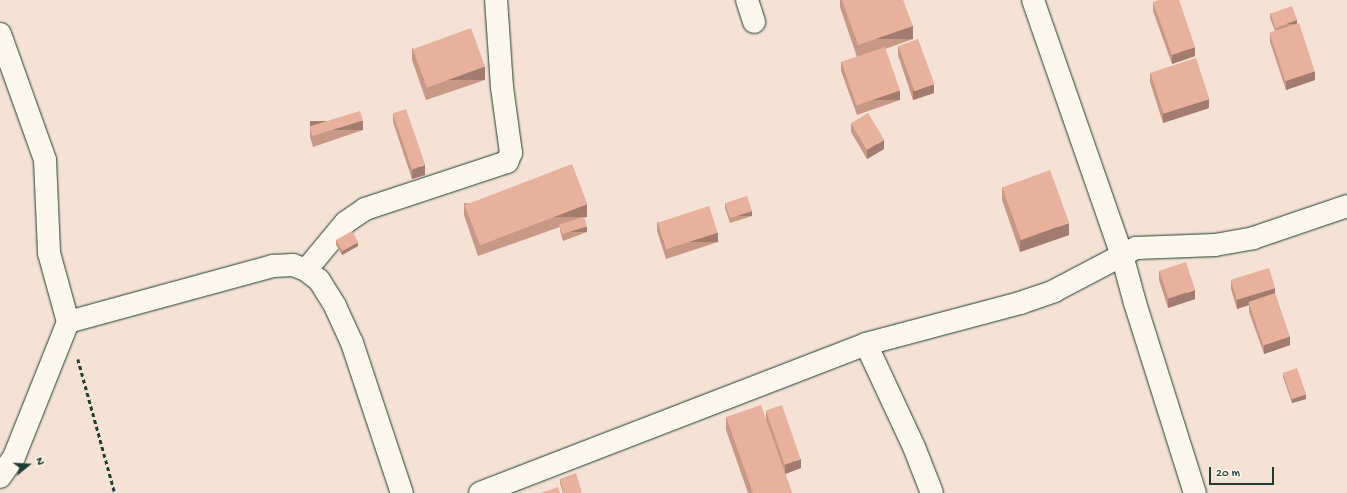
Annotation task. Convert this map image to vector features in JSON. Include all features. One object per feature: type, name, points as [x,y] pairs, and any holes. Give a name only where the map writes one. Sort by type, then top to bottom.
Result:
[{"type":"street","points":[[306,270],[346,222],[364,209],[507,162],[511,153],[502,87],[496,0]]},
{"type":"street","points":[[747,0],[754,22]]},
{"type":"street","points":[[1033,0],[1122,255],[1135,303],[1195,493]]},
{"type":"street","points":[[0,34],[46,160],[49,253],[68,322],[14,457],[0,478]]},
{"type":"street","points":[[480,493],[866,344],[1020,303],[1054,291],[1136,248],[1215,245],[1253,238],[1347,206]]},
{"type":"street","points":[[68,322],[273,266],[293,265],[306,270],[319,280],[335,306],[352,343],[402,493]]},
{"type":"street","points":[[866,344],[914,447],[932,493]]},
{"type":"path","points":[[68,322],[115,493]]},
{"type":"building","points":[[842,0],[903,0],[913,26],[858,45]]},
{"type":"building","points":[[1159,0],[1179,0],[1195,47],[1172,55],[1153,2]]},
{"type":"building","points":[[1292,6],[1297,20],[1276,28],[1270,14]]},
{"type":"building","points":[[1299,23],[1315,72],[1285,81],[1270,33]]},
{"type":"building","points":[[471,28],[485,67],[427,88],[413,49]]},
{"type":"building","points":[[918,39],[934,84],[915,91],[898,46]]},
{"type":"building","points":[[885,47],[900,90],[856,105],[842,62]]},
{"type":"building","points":[[1196,58],[1209,99],[1164,114],[1150,73]]},
{"type":"building","points":[[406,109],[425,165],[412,169],[393,114]]},
{"type":"building","points":[[360,111],[363,121],[312,136],[309,126]]},
{"type":"building","points":[[868,113],[884,140],[867,150],[851,123]]},
{"type":"building","points":[[572,164],[587,204],[480,245],[465,205]]},
{"type":"building","points":[[1050,170],[1069,223],[1021,240],[1002,187]]},
{"type":"building","points":[[747,196],[752,211],[730,218],[725,203]]},
{"type":"building","points":[[709,206],[718,233],[666,249],[658,223]]},
{"type":"building","points":[[584,217],[587,227],[562,234],[559,225]]},
{"type":"building","points":[[352,231],[358,242],[343,251],[336,240]]},
{"type":"building","points":[[1186,262],[1195,290],[1168,298],[1159,271]]},
{"type":"building","points":[[1269,268],[1275,288],[1237,300],[1231,280]]},
{"type":"building","points":[[1275,293],[1290,336],[1264,346],[1249,302]]},
{"type":"building","points":[[1297,368],[1306,394],[1292,399],[1283,373]]},
{"type":"building","points":[[761,405],[792,493],[753,493],[726,417]]},
{"type":"building","points":[[782,405],[801,459],[784,464],[766,411]]},
{"type":"building","points":[[576,473],[582,493],[564,493],[560,479]]},
{"type":"building","points":[[558,487],[560,493],[541,493]]}]
